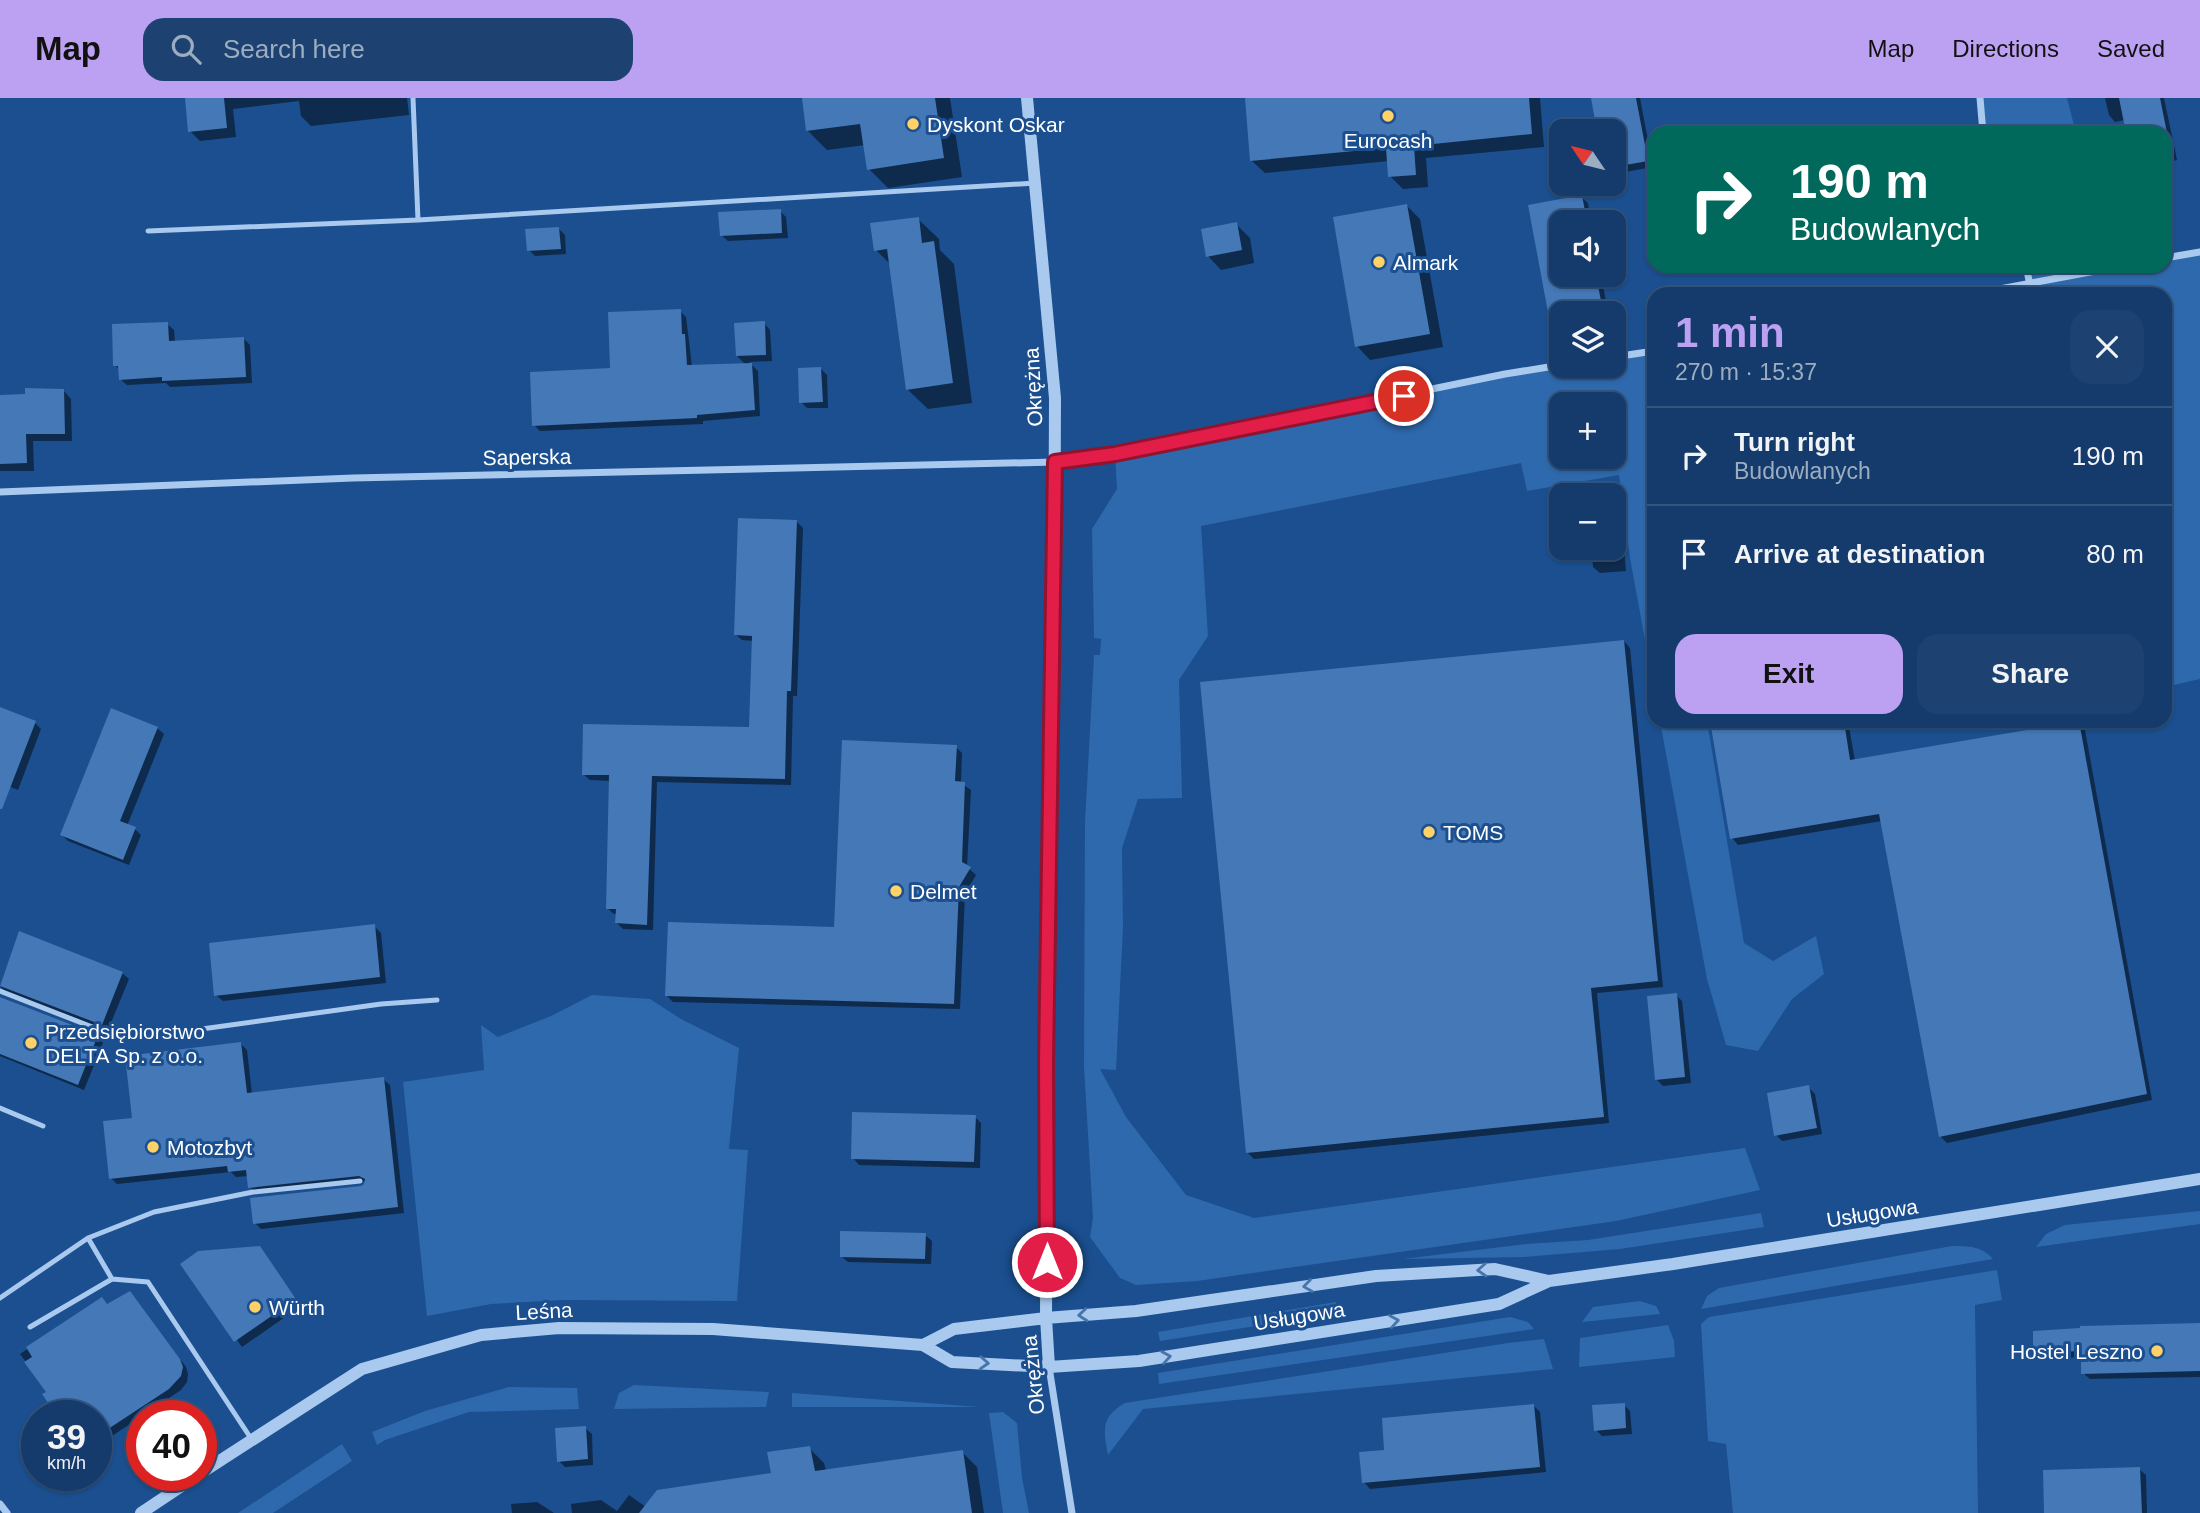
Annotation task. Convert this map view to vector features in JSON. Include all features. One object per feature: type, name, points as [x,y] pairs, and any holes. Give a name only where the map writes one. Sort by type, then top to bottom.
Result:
[{"type":"street","name":"Okrężna","points":[[1027,98],[1053,370],[1055,462],[1046,1063],[1046,1318],[1049,1367],[1072,1513]]},
{"type":"street","points":[[1980,98],[1982,126]]},
{"type":"street","points":[[2172,257],[2200,252]]},
{"type":"street","points":[[2027,273],[2029,285]]},
{"type":"street","points":[[2017,287],[2088,273]]},
{"type":"street","points":[[1626,355],[1647,352]]},
{"type":"street","name":"Saperska","points":[[0,492],[353,478],[1055,462],[1115,454],[1549,367]]},
{"type":"street","name":"Usługowa","points":[[1049,1367],[1139,1361],[1499,1304],[1549,1281],[1700,1260],[2200,1179]]},
{"type":"street","name":"Usługowa","points":[[1046,1318],[1136,1311],[1376,1276],[1495,1269],[1549,1281]]},
{"type":"street","points":[[923,1345],[954,1329],[1046,1318]]},
{"type":"street","name":"Leśna","points":[[217,1463],[362,1369],[481,1335],[559,1328],[713,1329],[923,1345],[952,1362],[1049,1367]]},
{"type":"street","name":"Leśna","points":[[141,1513],[174,1491]]},
{"type":"street","points":[[0,1504],[7,1513]]},
{"type":"lane","points":[[413,98],[418,220]]},
{"type":"lane","points":[[148,231],[418,220],[1035,183]]},
{"type":"lane","points":[[0,991],[110,1034],[180,1032],[381,1004],[437,1000]]},
{"type":"lane","points":[[0,1108],[43,1126]]},
{"type":"lane","points":[[0,1298],[89,1238],[154,1212],[253,1192],[360,1181]]},
{"type":"lane","points":[[89,1238],[112,1279]]},
{"type":"lane","points":[[30,1327],[112,1279],[148,1282],[252,1440]]},
{"type":"shaded area","points":[[1980,98],[2067,98],[2074,126],[1982,126]]},
{"type":"shaded area","points":[[2200,252],[2200,679],[2172,685],[2172,287],[2017,287],[2029,285],[2027,273],[2172,273],[2172,257]]},
{"type":"shaded area","points":[[1647,352],[1647,651],[1626,528],[1626,483],[1620,483],[1619,475],[1573,483],[1549,483],[1549,487],[1527,491],[1521,463],[1201,526],[1208,636],[1179,680],[1182,798],[1138,799],[1122,848],[1123,927],[1116,1070],[1100,1069],[1126,1117],[1186,1195],[1254,1218],[1745,1148],[1760,1190],[1616,1221],[1197,1281],[1136,1285],[1120,1278],[1090,1237],[1093,1218],[1084,1067],[1085,823],[1094,655],[1100,655],[1101,639],[1094,638],[1092,529],[1117,489],[1115,454],[1549,368],[1549,378],[1626,378],[1626,355]]},
{"type":"shaded area","points":[[1661,728],[1708,728],[1744,943],[1773,961],[1816,936],[1824,974],[1792,999],[1758,1051],[1726,1045],[1707,979]]},
{"type":"shaded area","points":[[592,995],[650,999],[681,1019],[739,1048],[729,1149],[748,1150],[737,1301],[564,1300],[491,1304],[427,1316],[403,1082],[484,1070],[481,1025],[498,1037],[551,1016]]},
{"type":"shaded area","points":[[2200,1211],[2200,1224],[2036,1247],[2046,1234],[2065,1225]]},
{"type":"shaded area","points":[[1761,1213],[1764,1227],[1620,1249],[1524,1257],[1403,1259],[1526,1244],[1588,1240]]},
{"type":"shaded area","points":[[1952,1246],[1979,1249],[1993,1259],[1701,1309],[1707,1296],[1719,1288]]},
{"type":"shaded area","points":[[1997,1270],[2002,1300],[1975,1305],[1978,1513],[1733,1513],[1726,1444],[1708,1441],[1701,1324],[1709,1317]]},
{"type":"shaded area","points":[[1640,1301],[1656,1306],[1660,1314],[1582,1322],[1593,1307]]},
{"type":"shaded area","points":[[1336,1302],[1338,1313],[1160,1341],[1158,1332]]},
{"type":"shaded area","points":[[1510,1317],[1528,1322],[1534,1329],[1159,1384],[1158,1373]]},
{"type":"shaded area","points":[[1668,1325],[1674,1341],[1675,1357],[1579,1367],[1580,1338]]},
{"type":"shaded area","points":[[1544,1339],[1553,1369],[1143,1409],[1108,1455],[1106,1424],[1112,1413],[1125,1403]]},
{"type":"shaded area","points":[[634,1385],[769,1392],[766,1407],[614,1409],[619,1393]]},
{"type":"shaded area","points":[[509,1387],[577,1388],[579,1409],[469,1412],[377,1445],[372,1432],[425,1411]]},
{"type":"shaded area","points":[[792,1393],[980,1407],[792,1407]]},
{"type":"shaded area","points":[[1003,1412],[1017,1423],[1022,1478],[1029,1513],[1003,1513],[989,1413]]},
{"type":"shaded area","points":[[342,1444],[352,1461],[273,1513],[238,1513]]},
{"type":"building","points":[[185,98],[224,98],[227,128],[188,132]]},
{"type":"building","points":[[802,98],[935,98],[944,158],[867,170],[860,124],[806,131]]},
{"type":"building","name":"Eurocash","points":[[1245,98],[1529,98],[1532,134],[1414,146],[1416,175],[1388,177],[1386,148],[1250,161]]},
{"type":"building","points":[[1591,98],[1636,98],[1647,161],[1626,165],[1626,119],[1595,119]]},
{"type":"building","points":[[2119,98],[2160,98],[2166,126],[2125,126]]},
{"type":"building","points":[[1582,196],[1585,210],[1549,210],[1549,287],[1598,287],[1601,301],[1549,301],[1549,318],[1528,205]]},
{"type":"building","name":"Almark","points":[[1407,204],[1430,334],[1355,347],[1333,217]]},
{"type":"building","points":[[781,209],[782,233],[720,236],[718,212]]},
{"type":"building","points":[[919,217],[922,243],[934,241],[953,383],[906,390],[887,249],[874,251],[870,223]]},
{"type":"building","points":[[1237,222],[1242,250],[1206,257],[1201,229]]},
{"type":"building","points":[[559,227],[561,249],[527,251],[525,229]]},
{"type":"building","points":[[681,309],[687,365],[752,363],[755,410],[697,415],[697,418],[532,426],[530,372],[610,368],[608,312]]},
{"type":"building","points":[[765,321],[766,355],[736,356],[734,323]]},
{"type":"building","points":[[168,322],[169,341],[244,337],[246,377],[119,380],[118,366],[113,366],[112,324]]},
{"type":"building","points":[[821,367],[823,402],[799,403],[798,368]]},
{"type":"building","points":[[25,388],[64,389],[65,434],[26,434],[27,463],[0,464],[0,395],[25,394]]},
{"type":"building","points":[[738,518],[797,520],[785,779],[652,776],[647,925],[615,923],[616,909],[606,909],[609,775],[582,775],[583,724],[749,727],[752,636],[734,635]]},
{"type":"building","name":"TOMS","points":[[1624,640],[1658,981],[1591,988],[1604,1117],[1246,1153],[1200,682]]},
{"type":"building","points":[[0,707],[36,721],[2,809],[0,809]]},
{"type":"building","points":[[111,708],[158,727],[120,821],[136,827],[123,860],[60,835]]},
{"type":"building","points":[[1711,728],[1845,728],[1850,760],[2038,728],[2080,728],[2147,1094],[1939,1137],[1879,814],[1730,839]]},
{"type":"building","points":[[842,740],[957,745],[955,781],[965,782],[962,862],[971,867],[959,887],[954,1004],[665,996],[668,922],[834,927]]},
{"type":"building","points":[[375,924],[380,977],[214,996],[209,943]]},
{"type":"building","points":[[19,931],[123,972],[102,1025],[0,986]]},
{"type":"building","points":[[1677,993],[1685,1077],[1655,1080],[1647,996]]},
{"type":"building","points":[[0,997],[98,1035],[78,1085],[0,1054]]},
{"type":"building","points":[[241,1042],[247,1093],[384,1077],[398,1207],[253,1224],[250,1198],[361,1186],[365,1179],[359,1176],[248,1188],[246,1170],[228,1172],[227,1166],[109,1179],[103,1121],[132,1118],[125,1056]]},
{"type":"building","points":[[1809,1085],[1817,1128],[1774,1136],[1767,1093]]},
{"type":"building","points":[[852,1112],[976,1115],[974,1162],[851,1159]]},
{"type":"building","points":[[840,1231],[926,1233],[925,1259],[840,1257]]},
{"type":"building","points":[[260,1246],[296,1299],[234,1342],[180,1264],[198,1251]]},
{"type":"building","points":[[130,1291],[180,1359],[183,1367],[181,1376],[169,1389],[152,1400],[126,1400],[126,1417],[112,1426],[112,1400],[46,1400],[42,1394],[46,1392],[24,1362],[32,1357],[26,1347],[102,1297],[107,1304]]},
{"type":"building","points":[[2200,1323],[2200,1371],[2081,1374],[2081,1351],[2033,1353],[2033,1331],[2080,1326]]},
{"type":"building","points":[[1625,1403],[1626,1428],[1594,1431],[1592,1405]]},
{"type":"building","points":[[1534,1404],[1540,1467],[1362,1483],[1359,1452],[1384,1450],[1382,1418]]},
{"type":"building","points":[[586,1426],[588,1459],[557,1462],[555,1428]]},
{"type":"building","points":[[810,1446],[815,1471],[963,1450],[972,1513],[639,1513],[657,1490],[771,1473],[767,1452]]},
{"type":"building","points":[[2140,1467],[2142,1513],[2044,1513],[2043,1470]]},
{"type":"place","name":"Eurocash","points":[[1388,116]]},
{"type":"place","name":"Dyskont Oskar","points":[[913,124]]},
{"type":"place","name":"Almark","points":[[1379,262]]},
{"type":"place","name":"TOMS","points":[[1429,832]]},
{"type":"place","name":"Delmet","points":[[896,891]]},
{"type":"place","name":"Przedsiębiorstwo DELTA Sp. z o.o.","points":[[31,1043]]},
{"type":"place","name":"Motozbyt","points":[[153,1147]]},
{"type":"place","name":"Würth","points":[[255,1307]]},
{"type":"place","name":"Hostel Leszno","points":[[2157,1351]]},
{"type":"route","points":[[1047,1262],[1046,1063],[1055,462],[1115,454],[1404,396]]}]
